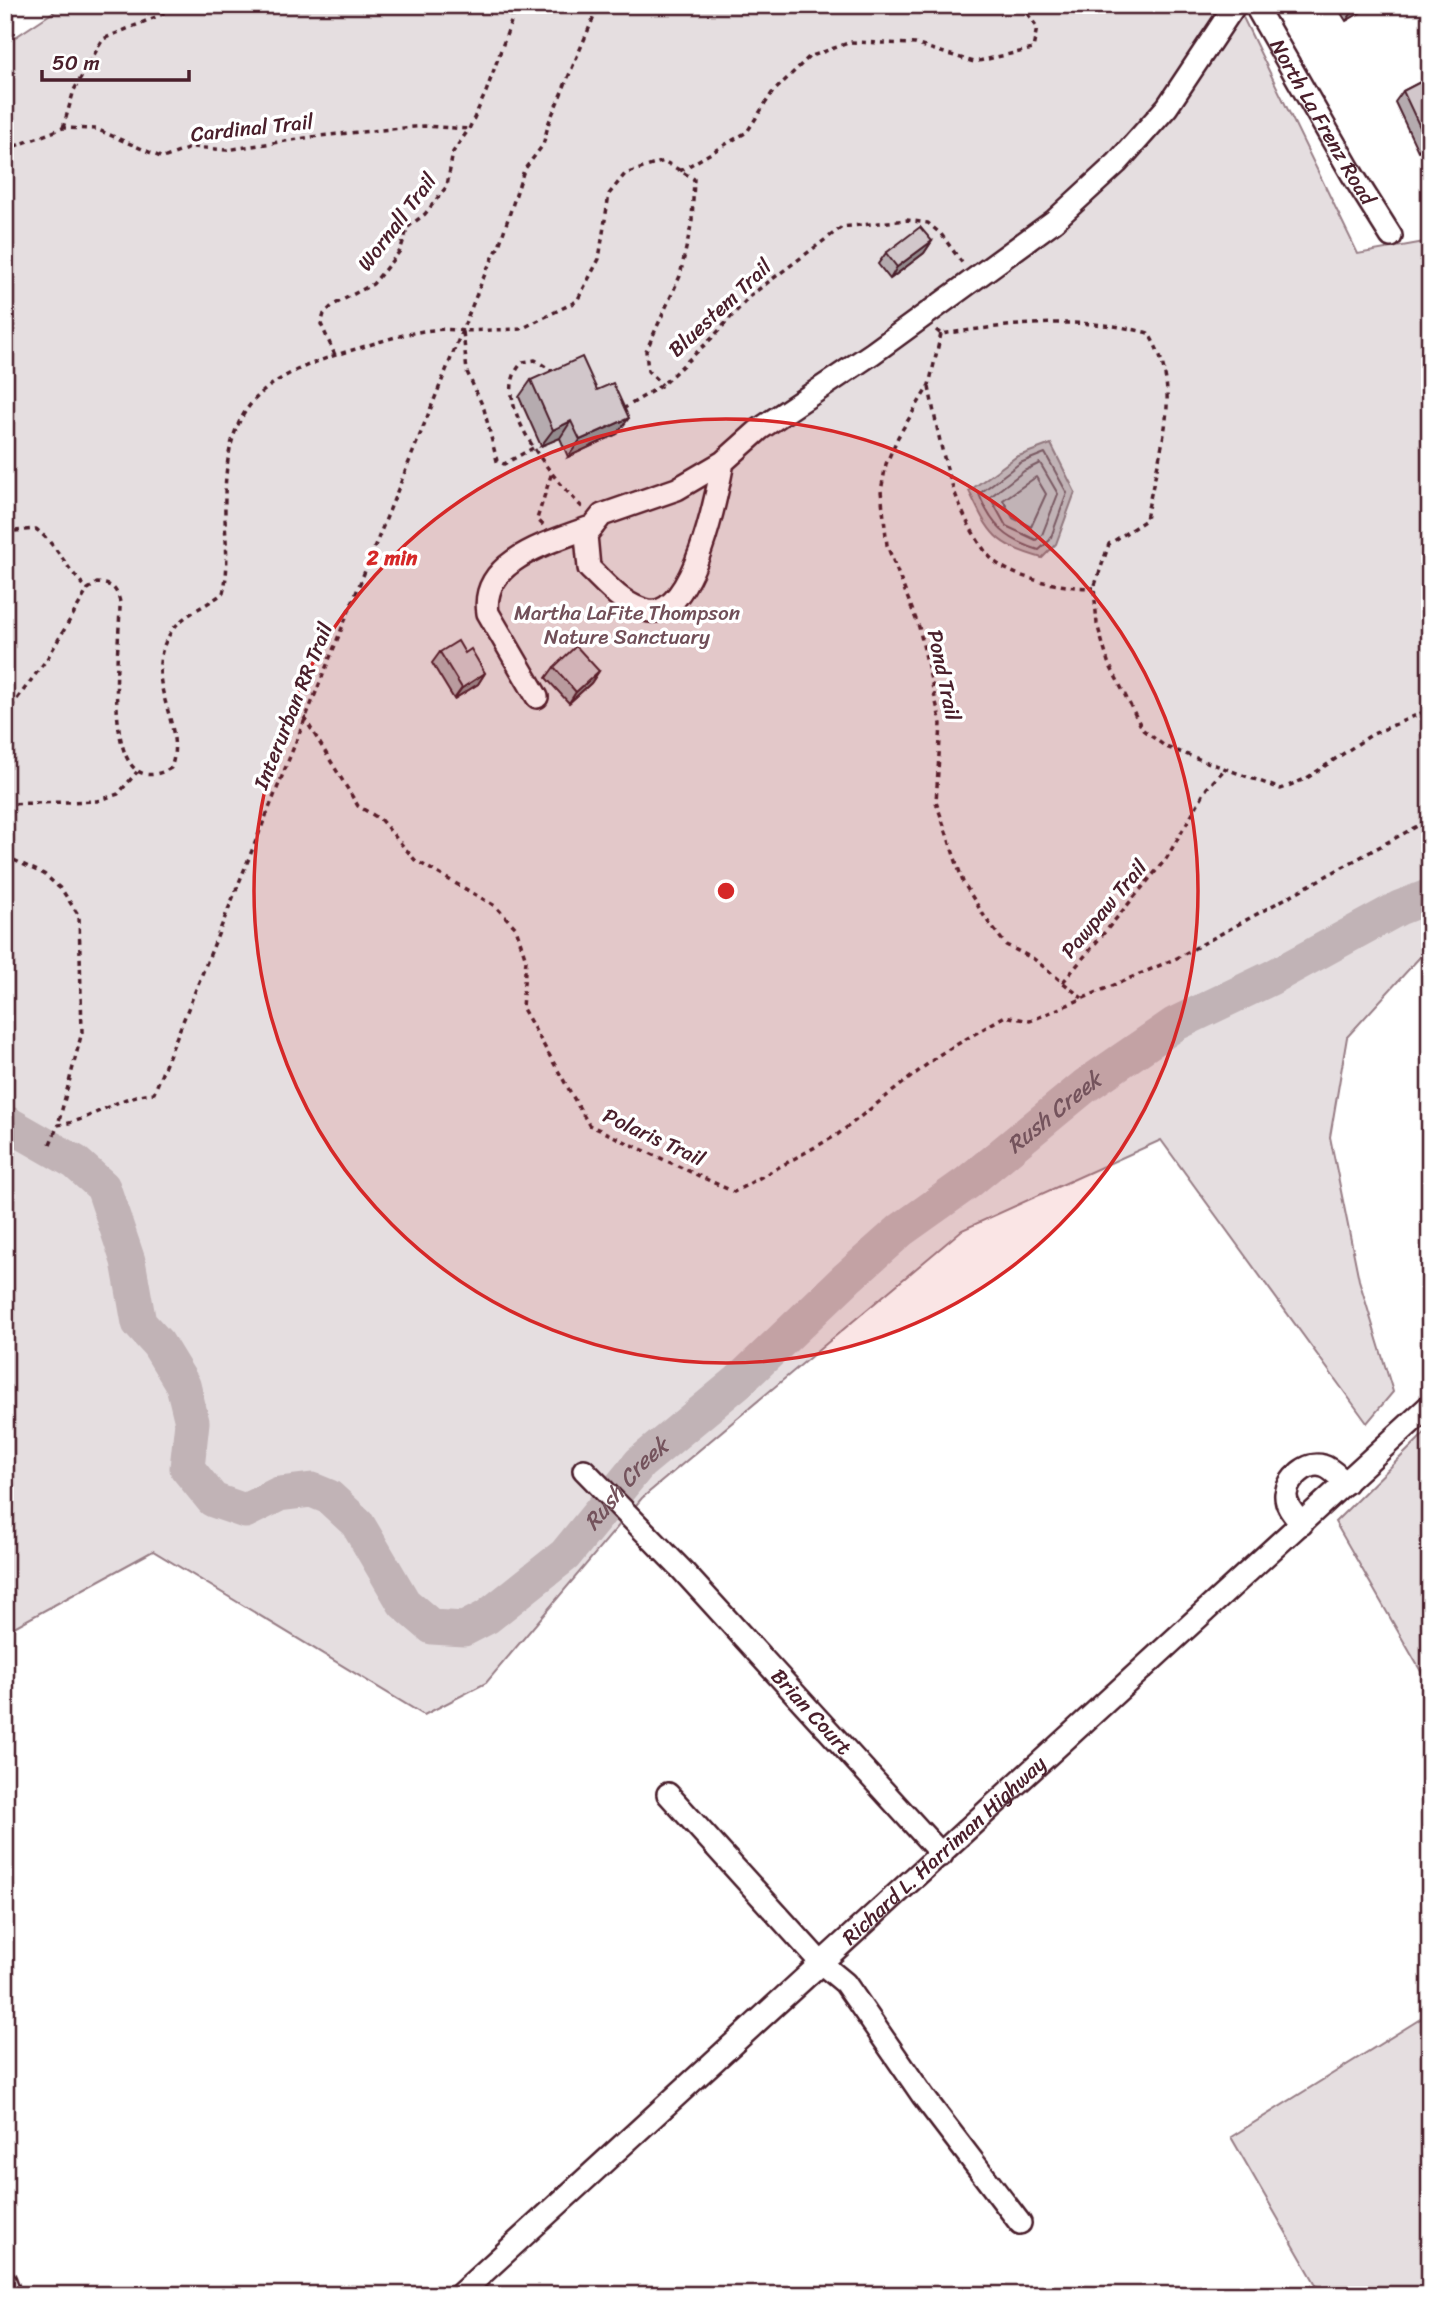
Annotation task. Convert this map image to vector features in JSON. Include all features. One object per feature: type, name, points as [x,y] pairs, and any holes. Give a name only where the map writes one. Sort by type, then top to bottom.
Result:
[{"type":"street","points":[[723,462],[712,513],[696,559],[683,590],[670,607],[651,611],[628,603],[589,568],[586,535],[602,515],[677,489],[723,462],[760,429],[922,317],[1054,221],[1117,163],[1167,107],[1235,5]]},
{"type":"street","name":"North La Frenz Road","points":[[1255,5],[1352,174],[1391,236]]},
{"type":"street","points":[[537,697],[488,613],[485,598],[491,581],[512,561],[595,523]]},
{"type":"street","name":"Richard L. Harriman Highway","points":[[459,2295],[1430,1405]]},
{"type":"street","points":[[1302,1524],[1289,1507],[1286,1495],[1291,1481],[1301,1471],[1313,1465],[1325,1466],[1346,1483]]},
{"type":"street","name":"Brian Court","points":[[584,1470],[682,1570],[942,1855]]},
{"type":"street","points":[[668,1794],[822,1964],[845,1983],[923,2096],[1020,2223]]},
{"type":"street","points":[[5,2281],[10,2295]]},
{"type":"path","points":[[5,150],[63,128],[74,90],[103,38],[184,5]]},
{"type":"path","name":"Wornall Trail","points":[[335,355],[321,324],[324,314],[333,305],[373,284],[400,251],[408,227],[425,214],[447,186],[453,152],[469,129],[486,92],[517,5]]},
{"type":"path","points":[[533,448],[504,464],[497,461],[484,409],[467,372],[466,331],[499,246],[524,170],[542,145],[549,122],[599,5]]},
{"type":"path","points":[[5,715],[52,650],[88,589],[97,583],[110,585],[117,589],[121,625],[117,726],[123,755],[137,772],[159,775],[171,768],[175,756],[174,739],[162,696],[158,665],[174,628],[222,593],[227,580],[225,480],[229,451],[240,415],[251,401],[273,384],[335,355],[413,333],[450,329],[521,329],[577,302],[599,259],[607,224],[609,194],[625,174],[664,161],[680,171],[747,132],[772,93],[809,57],[851,42],[915,44],[974,62],[1033,49],[1037,27],[1021,5]]},
{"type":"path","name":"Cardinal Trail","points":[[63,128],[96,129],[163,158],[193,147],[227,150],[424,126],[469,129]]},
{"type":"path","name":"Bluestem Trail","points":[[662,385],[648,371],[646,351],[680,276],[692,221],[694,179],[680,171]]},
{"type":"path","name":"Bluestem Trail","points":[[615,414],[662,385],[713,337],[751,295],[842,227],[907,220],[928,223],[941,234],[974,280]]},
{"type":"path","points":[[922,317],[941,334],[981,329],[1115,324],[1148,333],[1161,354],[1166,373],[1167,426],[1152,480],[1146,520],[1108,544],[1094,588],[1097,624],[1108,662],[1143,730],[1166,747],[1281,789],[1307,778],[1371,736],[1430,709]]},
{"type":"path","name":"Interurban RR Trail","points":[[58,1125],[74,1124],[115,1102],[154,1093],[304,717],[466,331]]},
{"type":"path","name":"Pond Trail","points":[[941,334],[929,385],[898,437],[886,464],[881,491],[887,545],[919,627],[941,724],[936,802],[963,882],[1006,945],[1034,959],[1063,982]]},
{"type":"path","points":[[558,377],[551,368],[535,360],[523,362],[513,374],[511,397],[533,448],[595,523]]},
{"type":"path","name":"Pond Trail","points":[[929,385],[939,440],[954,494],[989,556],[1016,573],[1074,588],[1094,588]]},
{"type":"path","points":[[547,526],[537,519],[552,471]]},
{"type":"path","points":[[5,532],[36,529],[60,552],[71,574],[88,589]]},
{"type":"path","name":"Polaris Trail","points":[[304,717],[358,806],[380,819],[415,860],[495,906],[516,928],[526,960],[523,1007],[589,1125],[734,1192],[837,1135],[939,1055],[1005,1016],[1030,1021],[1082,998]]},
{"type":"path","name":"Pawpaw Trail","points":[[1082,998],[1063,982],[1166,859],[1207,788],[1224,770]]},
{"type":"path","points":[[5,804],[97,801],[118,794],[137,772]]},
{"type":"path","points":[[1082,998],[1177,958],[1430,819]]},
{"type":"path","points":[[5,856],[44,874],[62,890],[79,916],[82,1032],[58,1125],[50,1144]]},
{"type":"green space","name":"Martha LaFite Thompson Nature Sanctuary","points":[[64,5],[1237,5],[1358,254],[1430,241],[1430,946],[1347,1037],[1330,1137],[1359,1280],[1393,1392],[1367,1423],[1161,1140],[962,1230],[642,1498],[486,1683],[424,1715],[153,1551],[5,1632],[5,44]]},
{"type":"green space","points":[[1430,1428],[1430,1687],[1335,1522]]},
{"type":"green space","points":[[1430,2013],[1430,2295],[1322,2295],[1231,2137]]},
{"type":"water","points":[[1051,444],[1075,492],[1056,544],[1042,558],[1013,548],[995,536],[969,491],[1016,457]]},
{"type":"building","points":[[1430,77],[1430,138],[1426,140],[1403,91]]},
{"type":"building","points":[[920,227],[932,241],[897,267],[886,253]]},
{"type":"building","points":[[582,357],[597,390],[613,383],[629,418],[580,440],[571,421],[553,430],[531,380]]},
{"type":"building","points":[[458,641],[465,653],[471,649],[485,673],[462,688],[440,652]]},
{"type":"building","points":[[576,646],[599,671],[576,692],[554,667]]},
{"type":"waterway","name":"Rush Creek","points":[[5,1122],[75,1162],[103,1187],[128,1261],[139,1323],[158,1344],[183,1385],[192,1422],[187,1468],[213,1500],[245,1511],[279,1494],[312,1490],[329,1497],[357,1523],[404,1603],[432,1627],[464,1629],[487,1617],[565,1555],[640,1463],[739,1381],[901,1230],[967,1183],[1085,1086],[1175,1024],[1271,978],[1399,908],[1430,896]]}]
